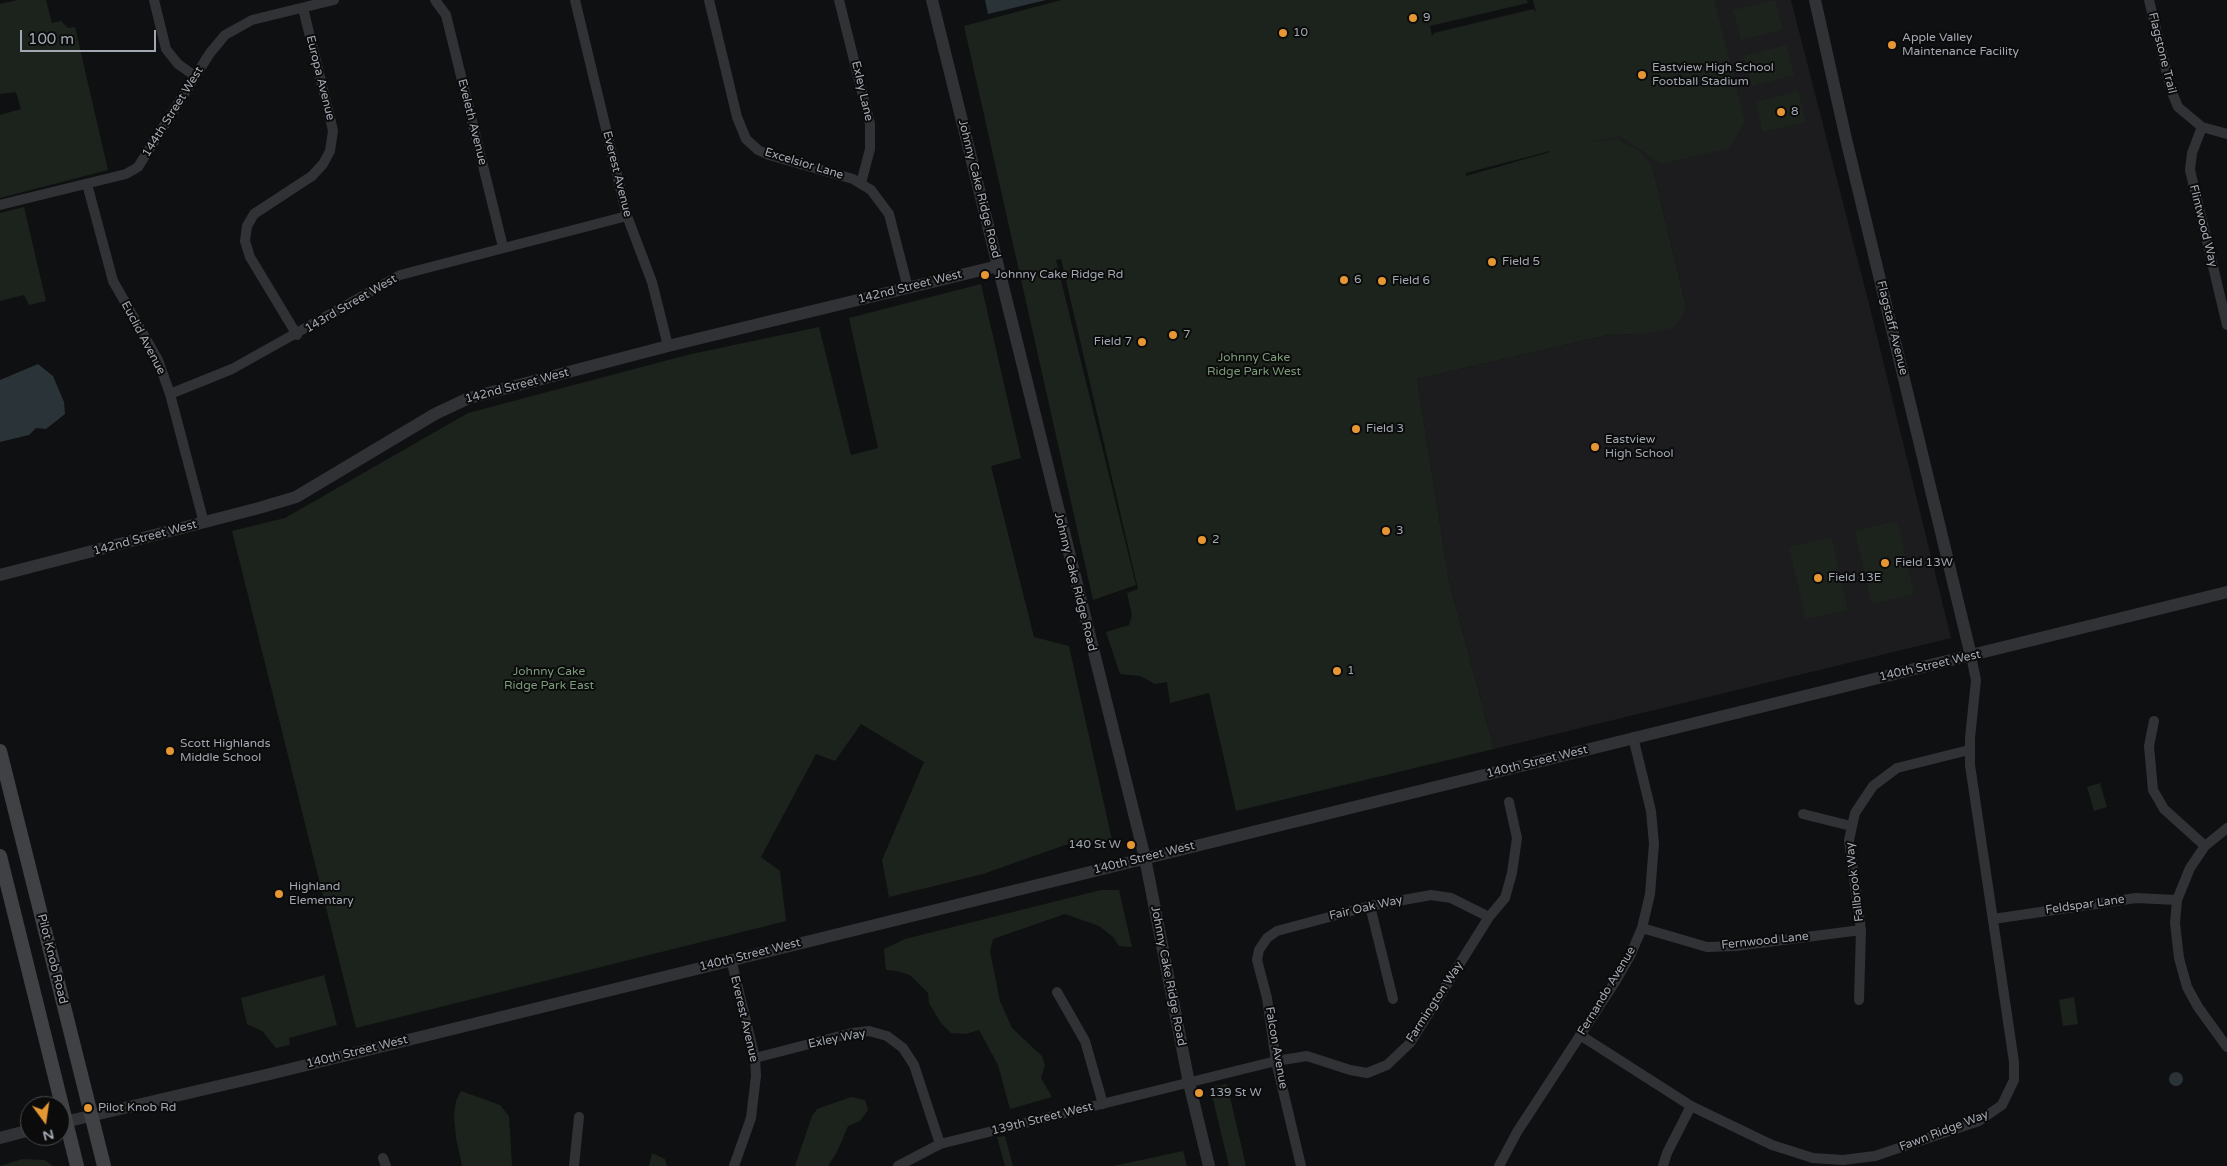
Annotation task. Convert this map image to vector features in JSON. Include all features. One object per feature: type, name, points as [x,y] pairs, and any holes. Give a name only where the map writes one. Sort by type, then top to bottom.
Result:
[{"type":"main road","name":"Pilot Knob Road","points":[[0,751],[104,1166]]},
{"type":"main road","name":"Pilot Knob Road","points":[[0,856],[57,1096]]},
{"type":"main road","name":"Pilot Knob Road","points":[[70,1144],[77,1166]]},
{"type":"street","points":[[154,0],[166,49],[178,64],[195,76]]},
{"type":"street","name":"144th Street West","points":[[0,205],[126,174],[138,167],[195,76],[219,42],[234,29],[252,20],[334,0]]},
{"type":"street","name":"Eveleth Avenue","points":[[435,0],[446,16],[503,247]]},
{"type":"street","name":"Everest Avenue","points":[[575,0],[627,216],[652,282],[668,346]]},
{"type":"street","name":"Excelsior Lane","points":[[708,0],[737,117],[746,139],[758,150],[769,155],[861,182],[878,196],[889,214],[908,288]]},
{"type":"street","name":"Exley Lane","points":[[839,0],[870,124],[870,149],[861,182]]},
{"type":"street","name":"Johnny Cake Ridge Road","points":[[932,0],[1145,858],[1189,1083],[1208,1166]]},
{"type":"street","name":"Flagstaff Avenue","points":[[1815,0],[1846,139],[1971,656]]},
{"type":"street","name":"Flagstone Trail","points":[[2149,0],[2173,98],[2184,114],[2202,127],[2227,134]]},
{"type":"street","name":"Europa Avenue","points":[[297,335],[250,257],[245,242],[247,226],[254,214],[312,176],[323,164],[330,151],[333,131],[303,8]]},
{"type":"street","name":"Flintwood Way","points":[[2202,127],[2192,153],[2190,170],[2224,298],[2227,325]]},
{"type":"street","name":"Euclid Avenue","points":[[87,184],[113,281],[158,360],[170,394],[204,523]]},
{"type":"street","name":"143rd Street West","points":[[170,394],[232,369],[297,335],[400,275],[627,216]]},
{"type":"street","name":"142nd Street West","points":[[0,575],[204,523],[296,497],[435,414],[469,398],[668,346],[998,266]]},
{"type":"street","name":"140th Street West","points":[[70,1121],[2227,592]]},
{"type":"street","name":"Fawn Ridge Way","points":[[1580,1036],[1691,1106],[1784,1150],[1813,1158],[1829,1160],[1875,1156],[1987,1117],[2002,1105],[2007,1097],[2015,1072],[1969,750],[1976,680],[1971,656]]},
{"type":"street","points":[[2154,721],[2149,746],[2153,790],[2164,809],[2205,846]]},
{"type":"street","name":"Fernando Avenue","points":[[1499,1166],[1517,1132],[1623,969],[1642,928],[1650,894],[1654,844],[1651,811],[1633,738]]},
{"type":"street","name":"Fallbrook Way","points":[[1859,1000],[1861,930],[1850,856],[1851,826],[1863,798],[1884,777],[1912,763],[1969,750]]},
{"type":"street","name":"Farmington Way","points":[[1189,1083],[1276,1061],[1307,1056],[1350,1070],[1367,1073],[1387,1064],[1410,1043],[1489,917],[1505,898],[1512,873],[1517,838],[1509,802]]},
{"type":"street","points":[[1803,814],[1851,826]]},
{"type":"street","points":[[2227,828],[2205,846],[2184,879],[2177,900],[2175,934],[2182,973],[2198,1007],[2227,1047]]},
{"type":"street","name":"Fair Oak Way","points":[[1257,960],[1267,938],[1278,931],[1370,906],[1431,895],[1451,898],[1489,917]]},
{"type":"street","name":"Feldspar Lane","points":[[1993,919],[2136,898],[2177,900]]},
{"type":"street","points":[[1370,906],[1393,999]]},
{"type":"street","name":"Fernwood Lane","points":[[1642,928],[1707,947],[1736,946],[1861,930]]},
{"type":"street","name":"Everest Avenue","points":[[731,959],[754,1058],[754,1105],[734,1166]]},
{"type":"street","name":"Falcon Avenue","points":[[1257,960],[1267,998],[1276,1061],[1301,1166]]},
{"type":"street","points":[[1057,992],[1085,1041],[1103,1104]]},
{"type":"street","name":"Exley Way","points":[[754,1058],[852,1033],[869,1031],[887,1036],[903,1048],[914,1065],[940,1144]]},
{"type":"street","name":"139th Street West","points":[[898,1166],[940,1144],[1189,1083]]},
{"type":"street","points":[[1663,1166],[1667,1152],[1691,1106]]},
{"type":"street","points":[[574,1166],[579,1117]]},
{"type":"street","points":[[0,1138],[20,1133]]},
{"type":"shaded area","points":[[985,0],[1046,0],[988,14]]},
{"type":"shaded area","points":[[1533,0],[1791,0],[1870,308],[1951,638],[1494,749],[1449,581],[1417,379],[1608,335],[1639,334],[1686,306],[1652,166],[1641,152],[1569,146]]},
{"type":"shaded area","points":[[38,364],[53,376],[64,402],[65,414],[46,429],[36,428],[29,435],[0,442],[0,380]]},
{"type":"shaded area","points":[[2173,1072],[2179,1072],[2183,1079],[2179,1086],[2173,1086],[2169,1082],[2169,1076]]},
{"type":"green space","points":[[18,0],[46,0],[52,23],[61,21],[68,28],[75,27],[108,170],[0,198],[0,115],[21,109],[16,92],[0,94],[0,4]]},
{"type":"green space","name":"Johnny Cake Ridge Park West","points":[[1061,0],[1527,0],[1528,3],[1430,26],[1432,36],[1434,33],[1533,9],[1536,12],[1533,0],[1714,0],[1745,122],[1729,148],[1661,164],[1620,136],[1583,143],[1616,139],[1641,152],[1652,166],[1686,306],[1681,318],[1673,328],[1639,334],[1608,335],[1417,379],[1449,581],[1494,749],[1236,811],[1209,693],[1170,703],[1167,682],[1155,684],[1140,676],[1120,674],[1106,632],[1129,625],[1132,615],[1127,593],[1138,589],[1061,259],[1056,260],[1136,585],[1093,600],[964,26]],"holes":[[[1550,152],[1466,176],[1466,173]]]},
{"type":"green space","points":[[1775,0],[1783,29],[1741,40],[1733,10]]},
{"type":"green space","name":"8","points":[[1786,45],[1794,75],[1752,86],[1744,56]]},
{"type":"green space","name":"8","points":[[1798,91],[1806,122],[1763,132],[1756,102]]},
{"type":"green space","points":[[24,207],[46,301],[29,305],[24,295],[0,301],[0,213]]},
{"type":"green space","name":"Johnny Cake Ridge Park East","points":[[981,284],[1021,458],[991,466],[1034,637],[1069,646],[1112,840],[1068,844],[983,874],[889,897],[882,860],[924,762],[861,724],[835,761],[816,754],[761,857],[780,871],[786,921],[356,1028],[232,531],[285,518],[468,413],[687,355],[819,327],[851,455],[878,448],[849,318]]},
{"type":"green space","name":"Field 13W","points":[[1897,521],[1914,594],[1872,604],[1855,531]]},
{"type":"green space","name":"Field 13E","points":[[1831,537],[1848,610],[1806,619],[1789,547]]},
{"type":"green space","points":[[2100,783],[2107,807],[2094,811],[2087,787]]},
{"type":"green space","points":[[1101,890],[1119,890],[1132,947],[1119,946],[1113,937],[1099,926],[1065,914],[993,939],[990,951],[1000,1001],[1012,1028],[1042,1056],[1045,1065],[1041,1078],[1052,1097],[1010,1109],[998,1065],[979,1030],[966,1034],[951,1033],[941,1023],[929,1003],[928,993],[910,975],[886,970],[884,949],[905,939]]},
{"type":"green space","points":[[324,975],[337,1025],[289,1038],[290,1045],[276,1048],[262,1031],[247,1024],[241,998]]},
{"type":"green space","points":[[2074,997],[2078,1024],[2063,1026],[2059,1000]]},
{"type":"green space","points":[[1227,1084],[1246,1166],[1229,1166],[1210,1087]]},
{"type":"green space","points":[[461,1091],[500,1105],[509,1116],[512,1166],[462,1166],[456,1138],[454,1116],[456,1101]]},
{"type":"green space","points":[[851,1097],[865,1100],[868,1110],[860,1121],[848,1126],[837,1152],[828,1166],[795,1166],[812,1116],[817,1109]]},
{"type":"green space","points":[[1005,1136],[1013,1166],[1005,1166],[997,1137]]},
{"type":"green space","points":[[1183,1151],[1187,1166],[1113,1166]]},
{"type":"green space","points":[[652,1153],[665,1159],[667,1166],[649,1166]]},
{"type":"green space","points":[[22,1159],[45,1160],[53,1166],[0,1166]]},
{"type":"place","name":"9","points":[[1413,18]]},
{"type":"place","name":"10","points":[[1283,33]]},
{"type":"place","name":"Apple Valley Maintenance Facility","points":[[1892,45]]},
{"type":"place","name":"Eastview High School Football Stadium","points":[[1642,75]]},
{"type":"place","name":"8","points":[[1781,112]]},
{"type":"place","name":"Field 5","points":[[1492,262]]},
{"type":"place","name":"Johnny Cake Ridge Rd","points":[[985,275]]},
{"type":"place","name":"6","points":[[1344,280]]},
{"type":"place","name":"Field 6","points":[[1382,281]]},
{"type":"place","name":"7","points":[[1173,335]]},
{"type":"place","name":"Field 7","points":[[1142,342]]},
{"type":"place","name":"Field 3","points":[[1356,429]]},
{"type":"place","name":"Eastview High School","points":[[1595,447]]},
{"type":"place","name":"3","points":[[1386,531]]},
{"type":"place","name":"2","points":[[1202,540]]},
{"type":"place","name":"Field 13W","points":[[1885,563]]},
{"type":"place","name":"Field 13E","points":[[1818,578]]},
{"type":"place","name":"1","points":[[1337,671]]},
{"type":"place","name":"Scott Highlands Middle School","points":[[170,751]]},
{"type":"place","name":"140 St W","points":[[1131,845]]},
{"type":"place","name":"Highland Elementary","points":[[279,894]]},
{"type":"place","name":"139 St W","points":[[1199,1093]]},
{"type":"place","name":"Pilot Knob Rd","points":[[88,1108]]}]
